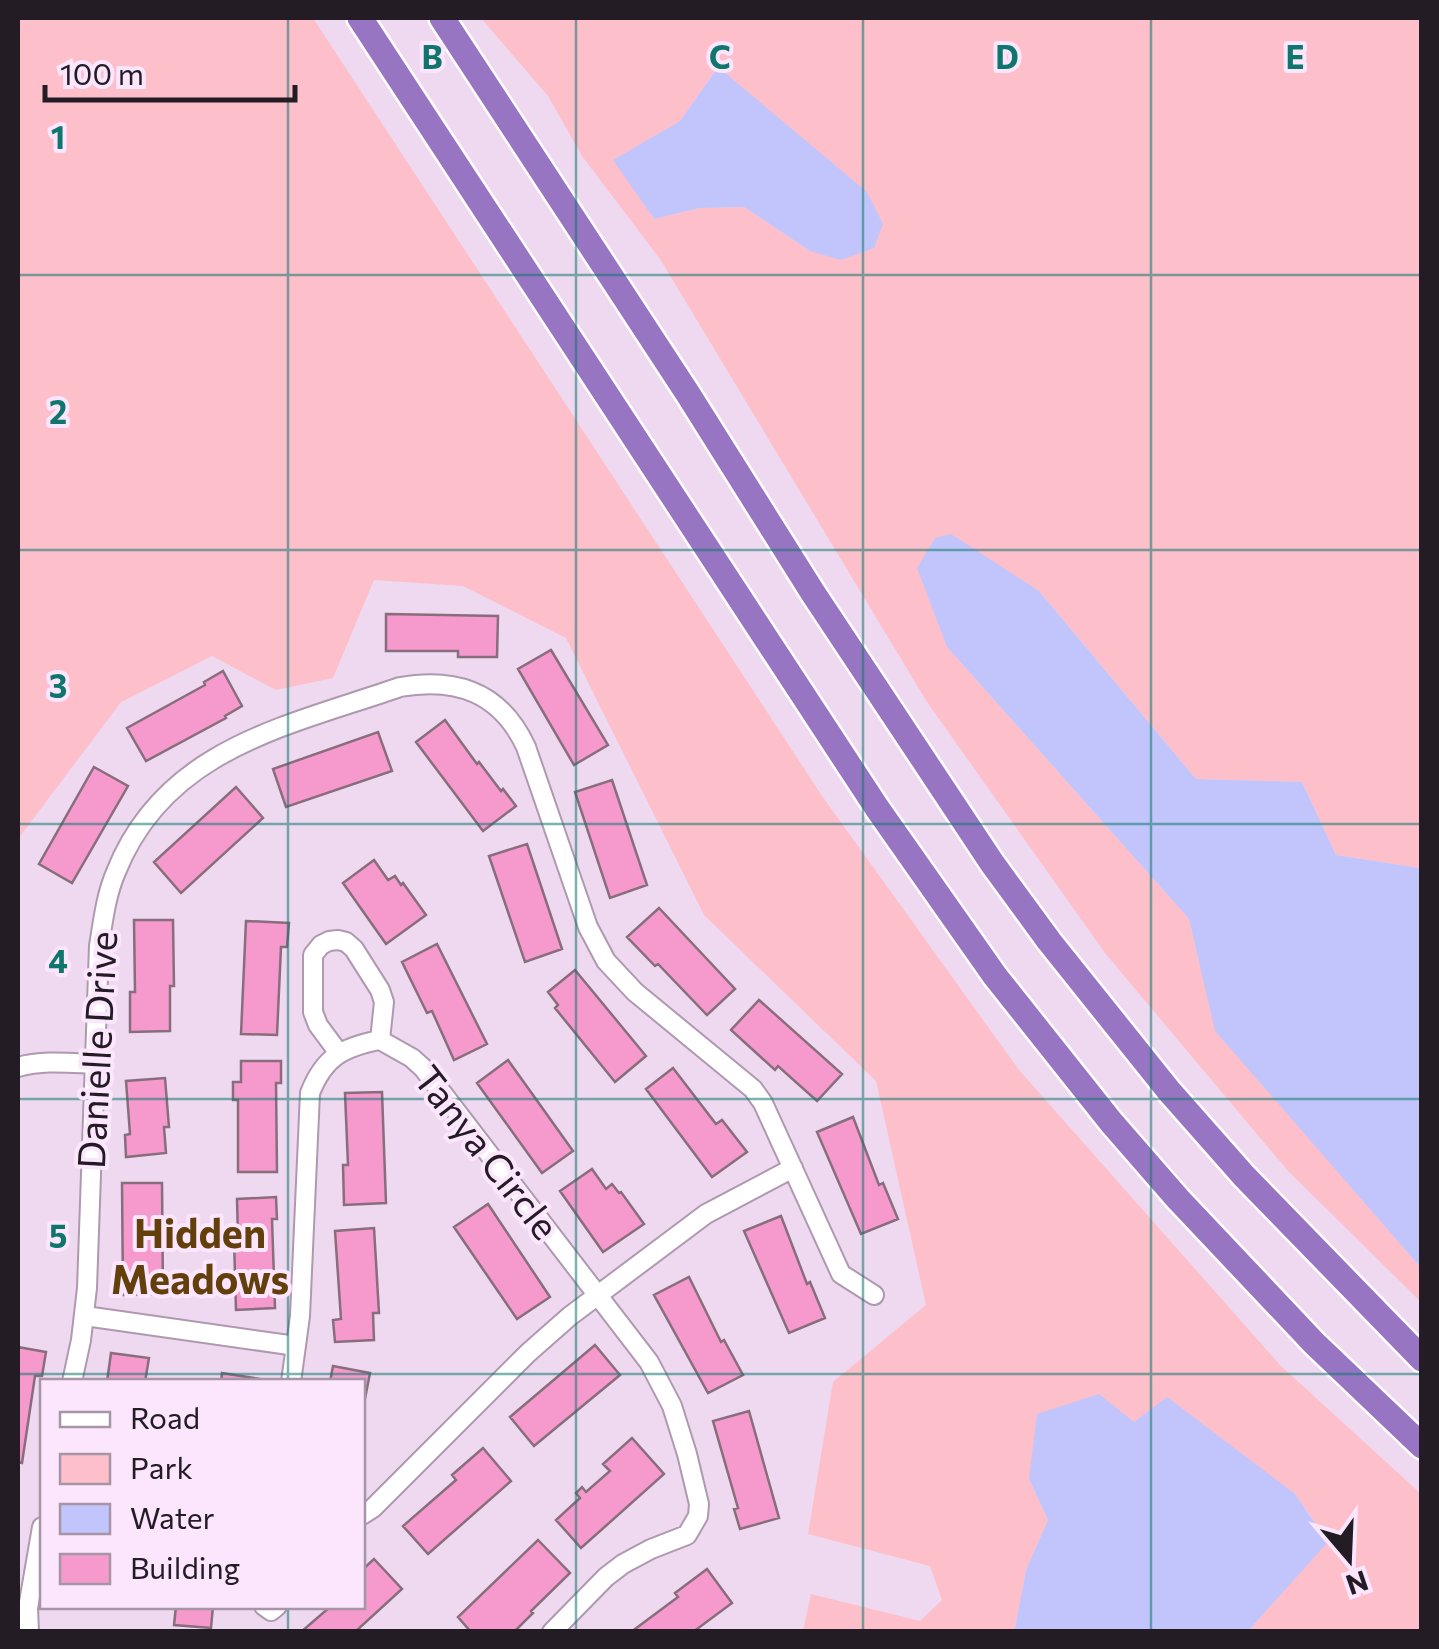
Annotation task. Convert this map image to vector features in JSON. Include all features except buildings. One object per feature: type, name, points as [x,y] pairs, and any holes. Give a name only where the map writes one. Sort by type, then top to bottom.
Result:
[{"type":"highway","points":[[341,18],[485,211]]},
{"type":"highway","points":[[360,18],[877,808],[1007,992],[1111,1122],[1178,1198],[1314,1343],[1422,1446]]},
{"type":"highway","points":[[442,18],[678,378],[812,593],[992,864],[1169,1091],[1293,1228],[1422,1358]]},
{"type":"street","name":"Danielle Drive","points":[[73,1379],[85,1316],[99,946],[115,873],[128,847],[162,800],[200,766],[251,738],[422,683],[470,690],[507,717],[520,735],[588,927],[606,960],[635,992],[753,1089],[763,1102],[841,1274],[874,1295]]},
{"type":"street","points":[[291,1379],[300,1316],[310,1094],[320,1072],[338,1052],[313,1012],[313,956],[321,944],[346,942],[380,990],[384,1002],[380,1040]]},
{"type":"street","name":"Tanya Circle","points":[[338,1052],[380,1040],[412,1058],[597,1296]]},
{"type":"street","points":[[22,1063],[95,1064]]},
{"type":"street","points":[[365,1513],[528,1352],[597,1296],[706,1214],[793,1168]]},
{"type":"street","points":[[552,1632],[606,1577],[651,1549],[687,1535],[698,1516],[699,1504],[672,1406],[648,1362],[597,1296]]},
{"type":"street","points":[[85,1316],[296,1346]]},
{"type":"street","points":[[30,1632],[28,1608],[40,1539]]},
{"type":"green space","points":[[18,18],[313,18],[822,796],[1019,1070],[1280,1365],[1421,1494],[1421,1631],[1248,1631],[1328,1541],[1295,1494],[1134,1423],[1029,1479],[1048,1520],[1026,1570],[1012,1631],[803,1631],[811,1594],[920,1621],[942,1600],[930,1566],[808,1534],[833,1382],[926,1305],[876,1081],[704,915],[566,638],[463,586],[374,580],[333,678],[276,690],[212,656],[121,702],[18,839]]},
{"type":"green space","points":[[481,18],[1421,18],[1421,876],[1419,868],[1336,855],[1302,782],[1196,779],[1039,591],[947,647],[1189,919],[1216,1031],[1421,1268],[1421,1302],[1288,1171],[1105,953],[927,702],[660,259],[582,156],[548,96]],"holes":[[[718,68],[810,251],[744,207],[700,208],[654,219],[614,160],[680,121]]]},
{"type":"water","points":[[718,67],[867,192],[883,224],[874,248],[841,260],[810,251],[744,207],[700,208],[654,219],[613,160],[680,121]]},
{"type":"water","points":[[951,534],[1039,591],[1196,779],[1302,782],[1336,855],[1419,868],[1421,1268],[1215,1031],[1189,919],[947,647],[917,568],[935,538]]},
{"type":"water","points":[[1099,1394],[1134,1422],[1167,1397],[1295,1494],[1328,1542],[1248,1631],[1012,1631],[1026,1570],[1048,1520],[1029,1479],[1037,1414]]},
{"type":"district","name":"Hidden Meadows","points":[[200,1257]]}]
